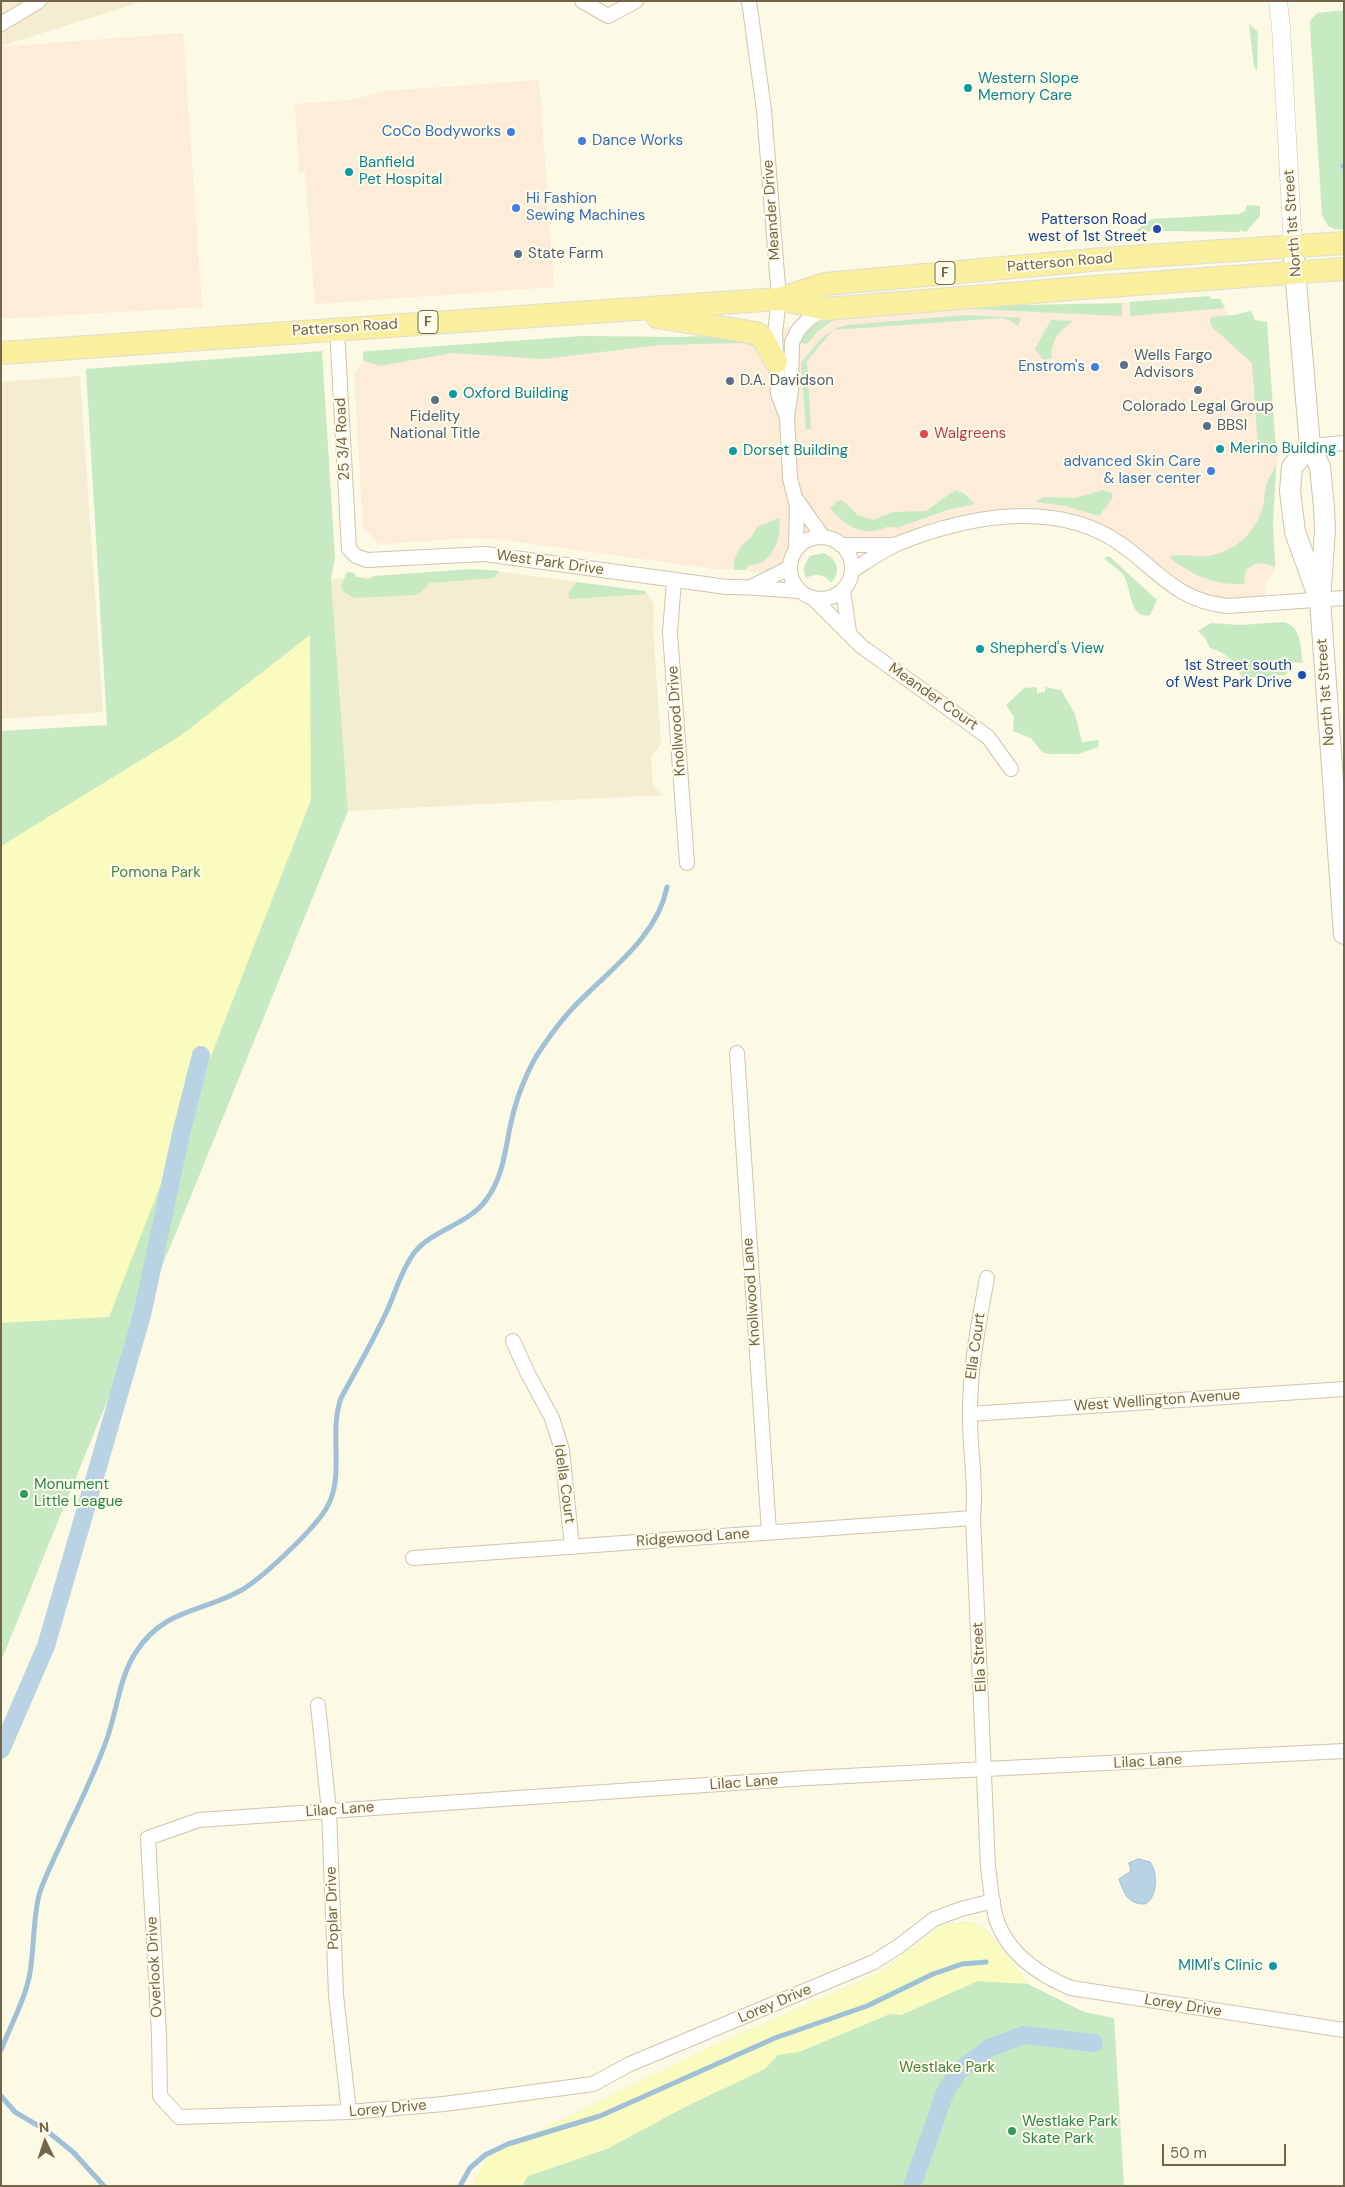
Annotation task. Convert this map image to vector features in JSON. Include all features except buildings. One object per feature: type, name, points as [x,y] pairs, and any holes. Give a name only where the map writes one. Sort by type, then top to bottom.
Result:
[{"type":"main road","name":"Patterson Road","points":[[1,353],[779,299],[825,284],[1094,260],[1344,243]]},
{"type":"main road","name":"North 1st Street","points":[[1293,247],[1310,446],[1320,467],[1324,506],[1325,530],[1320,600],[1344,934]]},
{"type":"main road","name":"Patterson Road","points":[[779,299],[826,309],[1095,286],[1344,269]]},
{"type":"main road","points":[[614,310],[756,333],[762,337],[776,362]]},
{"type":"main road","name":"North 1st Street","points":[[1310,446],[1292,467],[1290,490],[1295,532],[1320,600]]},
{"type":"street","points":[[1,24],[39,1]]},
{"type":"street","points":[[582,1],[608,16],[636,1]]},
{"type":"street","name":"Meander Drive","points":[[749,1],[764,110],[779,299],[775,333],[778,394],[787,417]]},
{"type":"street","name":"North 1st Street","points":[[1278,1],[1282,27],[1293,247]]},
{"type":"street","name":"Meander Drive","points":[[796,549],[796,499],[790,478],[787,417],[791,390],[792,342],[799,329],[809,319],[826,309]]},
{"type":"street","name":"25 3/4 Road","points":[[336,329],[349,549]]},
{"type":"street","points":[[1310,446],[1344,443]]},
{"type":"street","name":"Meander Drive","points":[[796,499],[823,538]]},
{"type":"street","points":[[852,571],[897,545],[968,521],[1009,516],[1056,518],[1096,529],[1122,544],[1178,591],[1212,604],[1228,606],[1344,598]]},
{"type":"street","points":[[841,545],[851,562],[852,571],[849,581],[843,590],[830,598],[814,599],[800,591],[791,578],[789,568],[791,558],[796,549],[813,538],[823,538],[841,545],[897,545]]},
{"type":"street","name":"West Park Drive","points":[[349,549],[356,556],[367,560],[485,554],[727,587],[753,586],[768,590],[800,591]]},
{"type":"street","name":"West Park Drive","points":[[753,586],[789,568]]},
{"type":"street","name":"Knollwood Drive","points":[[674,580],[670,633],[687,863]]},
{"type":"street","points":[[843,590],[849,632]]},
{"type":"street","name":"Meander Court","points":[[814,599],[861,646],[988,737],[1010,769]]},
{"type":"street","name":"Knollwood Lane","points":[[737,1052],[769,1532]]},
{"type":"street","name":"Ella Court","points":[[970,1414],[973,1361],[987,1278]]},
{"type":"street","name":"Idella Court","points":[[513,1341],[528,1374],[552,1418],[562,1450],[572,1546]]},
{"type":"street","name":"West Wellington Avenue","points":[[970,1414],[1344,1389]]},
{"type":"street","name":"Ella Street","points":[[970,1414],[975,1497],[973,1518],[986,1769],[988,1867],[993,1901]]},
{"type":"street","name":"Ridgewood Lane","points":[[413,1558],[973,1518]]},
{"type":"street","name":"Poplar Drive","points":[[318,1705],[329,1810],[336,1995],[349,2112]]},
{"type":"street","name":"Lilac Lane","points":[[148,1838],[199,1820],[329,1810],[808,1778],[1090,1766],[1344,1751]]},
{"type":"street","name":"Overlook Drive","points":[[148,1838],[159,2034],[160,2096]]},
{"type":"street","name":"Lorey Drive","points":[[160,2096],[179,2117],[349,2112],[444,2104],[593,2084],[630,2064],[874,1962],[899,1946],[934,1919],[961,1909],[993,1901],[998,1925],[1014,1950],[1034,1969],[1072,1988],[1344,2030]]},
{"type":"shaded area","points":[[1,1],[144,1],[1,46]]},
{"type":"shaded area","points":[[183,33],[202,307],[1,319],[1,47]]},
{"type":"shaded area","points":[[539,80],[554,287],[315,304],[305,172],[299,172],[295,104],[350,100],[387,91]]},
{"type":"shaded area","points":[[1210,296],[1211,299],[1220,299],[1228,316],[1251,311],[1255,320],[1267,322],[1277,453],[1273,525],[1276,564],[1274,572],[1265,584],[1267,603],[1212,604],[1096,529],[1009,516],[897,545],[841,545],[823,537],[813,538],[804,542],[796,549],[791,558],[789,568],[759,573],[746,570],[713,569],[498,539],[468,538],[379,544],[363,527],[354,374],[363,360],[363,352],[583,336],[678,337],[744,335],[831,319],[1011,305],[1098,305]]},
{"type":"shaded area","points":[[80,376],[103,712],[1,719],[1,382]]},
{"type":"shaded area","points":[[488,570],[645,591],[654,604],[653,630],[661,744],[651,758],[653,786],[663,795],[348,811],[331,579]]},
{"type":"green space","points":[[1344,10],[1344,230],[1328,226],[1322,215],[1310,21],[1317,13]]},
{"type":"green space","points":[[1249,24],[1258,32],[1257,71],[1254,66]]},
{"type":"green space","points":[[1247,205],[1260,206],[1260,216],[1246,232],[1240,230],[1239,232],[1163,231],[1162,227],[1153,227],[1153,231],[1135,232],[1152,219],[1239,214],[1245,211]]},
{"type":"green space","points":[[1210,296],[1211,299],[1220,299],[1225,308],[1130,316],[1130,302]]},
{"type":"green space","points":[[1122,303],[1122,316],[972,309],[972,306]]},
{"type":"green space","points":[[1251,311],[1255,320],[1267,322],[1276,456],[1258,446],[1252,363],[1212,327],[1210,322],[1211,317],[1235,315]]},
{"type":"green space","points":[[966,315],[1021,318],[1018,326],[1010,320],[1002,318],[833,330],[847,325]]},
{"type":"green space","points":[[835,319],[817,332],[807,344],[799,343],[806,333],[818,323]]},
{"type":"green space","points":[[1051,320],[1073,321],[1056,337],[1052,346],[1052,358],[1043,360],[1035,349]]},
{"type":"green space","points":[[833,330],[807,361],[811,429],[806,429],[801,363],[815,345]]},
{"type":"green space","points":[[744,335],[758,347],[741,343],[660,345],[544,359],[452,353],[379,366],[363,360],[363,352],[369,351],[583,336],[678,337]]},
{"type":"green space","name":"Pomona Park","points":[[322,351],[335,557],[331,579],[348,811],[1,1661],[1,731],[107,725],[86,369]]},
{"type":"green space","points":[[1276,466],[1273,525],[1275,567],[1264,564],[1253,565],[1246,570],[1244,584],[1233,584],[1204,578],[1186,569],[1169,557],[1179,555],[1207,556],[1230,549],[1237,544],[1256,524],[1260,516],[1267,484]]},
{"type":"green space","points":[[955,490],[965,494],[975,504],[947,510],[897,528],[890,527],[864,531],[851,527],[830,509],[836,502],[842,500],[858,515],[873,520],[893,512],[926,511]]},
{"type":"green space","points":[[1103,490],[1112,493],[1112,499],[1099,516],[1065,506],[1035,502],[1044,497],[1075,498]]},
{"type":"green space","points":[[779,518],[780,526],[777,542],[769,556],[756,564],[748,565],[746,570],[734,570],[734,561],[740,547],[752,536],[757,527]]},
{"type":"green space","points":[[823,553],[832,558],[836,565],[836,574],[831,583],[823,576],[813,575],[806,578],[804,572],[810,556]]},
{"type":"green space","points":[[1109,556],[1157,600],[1150,615],[1138,613],[1134,608],[1124,576],[1104,558]]},
{"type":"green space","points":[[472,569],[499,571],[494,578],[429,583],[416,595],[355,598],[345,593],[341,586],[347,572],[355,573],[356,577],[367,579],[374,576]]},
{"type":"green space","points":[[576,582],[645,591],[647,594],[570,599],[568,594]]},
{"type":"green space","points":[[1283,622],[1289,624],[1297,633],[1303,663],[1290,662],[1288,672],[1285,675],[1243,678],[1230,659],[1210,648],[1205,638],[1198,631],[1211,623],[1240,625]]},
{"type":"green space","points":[[1037,687],[1037,693],[1045,692],[1045,687],[1061,690],[1075,714],[1082,742],[1099,740],[1098,747],[1079,754],[1048,754],[1042,752],[1031,738],[1013,731],[1014,717],[1006,705],[1024,688]]},
{"type":"green space","name":"Westlake Park","points":[[972,1922],[986,1929],[1028,1984],[1084,2012],[1114,2018],[1124,2186],[472,2186],[488,2156],[719,2043],[877,1974],[944,1924]]},
{"type":"sand","points":[[310,635],[311,800],[109,1317],[1,1323],[1,846],[180,736]]},
{"type":"sand","points":[[972,1922],[986,1929],[1028,1984],[978,1981],[901,2015],[890,2014],[799,2052],[778,2055],[765,2069],[685,2107],[607,2149],[528,2176],[522,2186],[472,2186],[488,2156],[719,2043],[877,1974],[944,1924]]},
{"type":"water","points":[[1139,1859],[1150,1862],[1155,1878],[1154,1891],[1149,1901],[1145,1904],[1139,1904],[1131,1900],[1119,1879],[1131,1871],[1129,1863]]},
{"type":"waterway","points":[[1,2050],[28,1983],[36,1914],[41,1889],[100,1757],[109,1733],[121,1685],[136,1652],[146,1638],[170,1620],[223,1599],[248,1586],[285,1554],[310,1529],[326,1509],[335,1483],[336,1426],[341,1398],[389,1307],[405,1268],[414,1253],[422,1245],[470,1215],[486,1200],[502,1167],[517,1101],[537,1055],[571,1010],[641,939],[653,923],[667,887]]},
{"type":"waterway","points":[[1,1750],[46,1646],[142,1315],[181,1134],[201,1055]]},
{"type":"waterway","points":[[460,2186],[470,2168],[485,2155],[508,2144],[600,2116],[775,2038],[867,2006],[933,1974],[962,1964],[986,1962]]},
{"type":"waterway","points":[[912,2186],[946,2090],[959,2071],[989,2048],[1024,2035],[1094,2043]]},
{"type":"waterway","points":[[1,2096],[15,2112],[47,2131],[73,2152],[104,2186]]},
{"type":"place","name":"Western Slope Memory Care","points":[[968,88]]},
{"type":"place","name":"CoCo Bodyworks","points":[[511,132]]},
{"type":"place","name":"Dance Works","points":[[582,141]]},
{"type":"place","name":"Banfield Pet Hospital","points":[[349,172]]},
{"type":"place","name":"Hi Fashion Sewing Machines","points":[[516,208]]},
{"type":"place","name":"Patterson Road west of 1st Street","points":[[1157,229]]},
{"type":"place","name":"State Farm","points":[[518,254]]},
{"type":"place","name":"Wells Fargo Advisors","points":[[1124,365]]},
{"type":"place","name":"Enstrom's","points":[[1095,367]]},
{"type":"place","name":"D.A. Davidson","points":[[730,381]]},
{"type":"place","name":"Colorado Legal Group","points":[[1198,390]]},
{"type":"place","name":"Oxford Building","points":[[453,394]]},
{"type":"place","name":"Fidelity National Title","points":[[435,400]]},
{"type":"place","name":"BBSI","points":[[1207,426]]},
{"type":"place","name":"Walgreens","points":[[924,434]]},
{"type":"place","name":"Merino Building","points":[[1220,449]]},
{"type":"place","name":"Dorset Building","points":[[733,451]]},
{"type":"place","name":"advanced Skin Care & laser center","points":[[1211,471]]},
{"type":"place","name":"Shepherd's View","points":[[980,649]]},
{"type":"place","name":"1st Street south of West Park Drive","points":[[1302,675]]},
{"type":"place","name":"Monument Little League","points":[[24,1494]]},
{"type":"place","name":"MIMI's Clinic","points":[[1273,1966]]},
{"type":"place","name":"Westlake Park Skate Park","points":[[1012,2131]]}]
